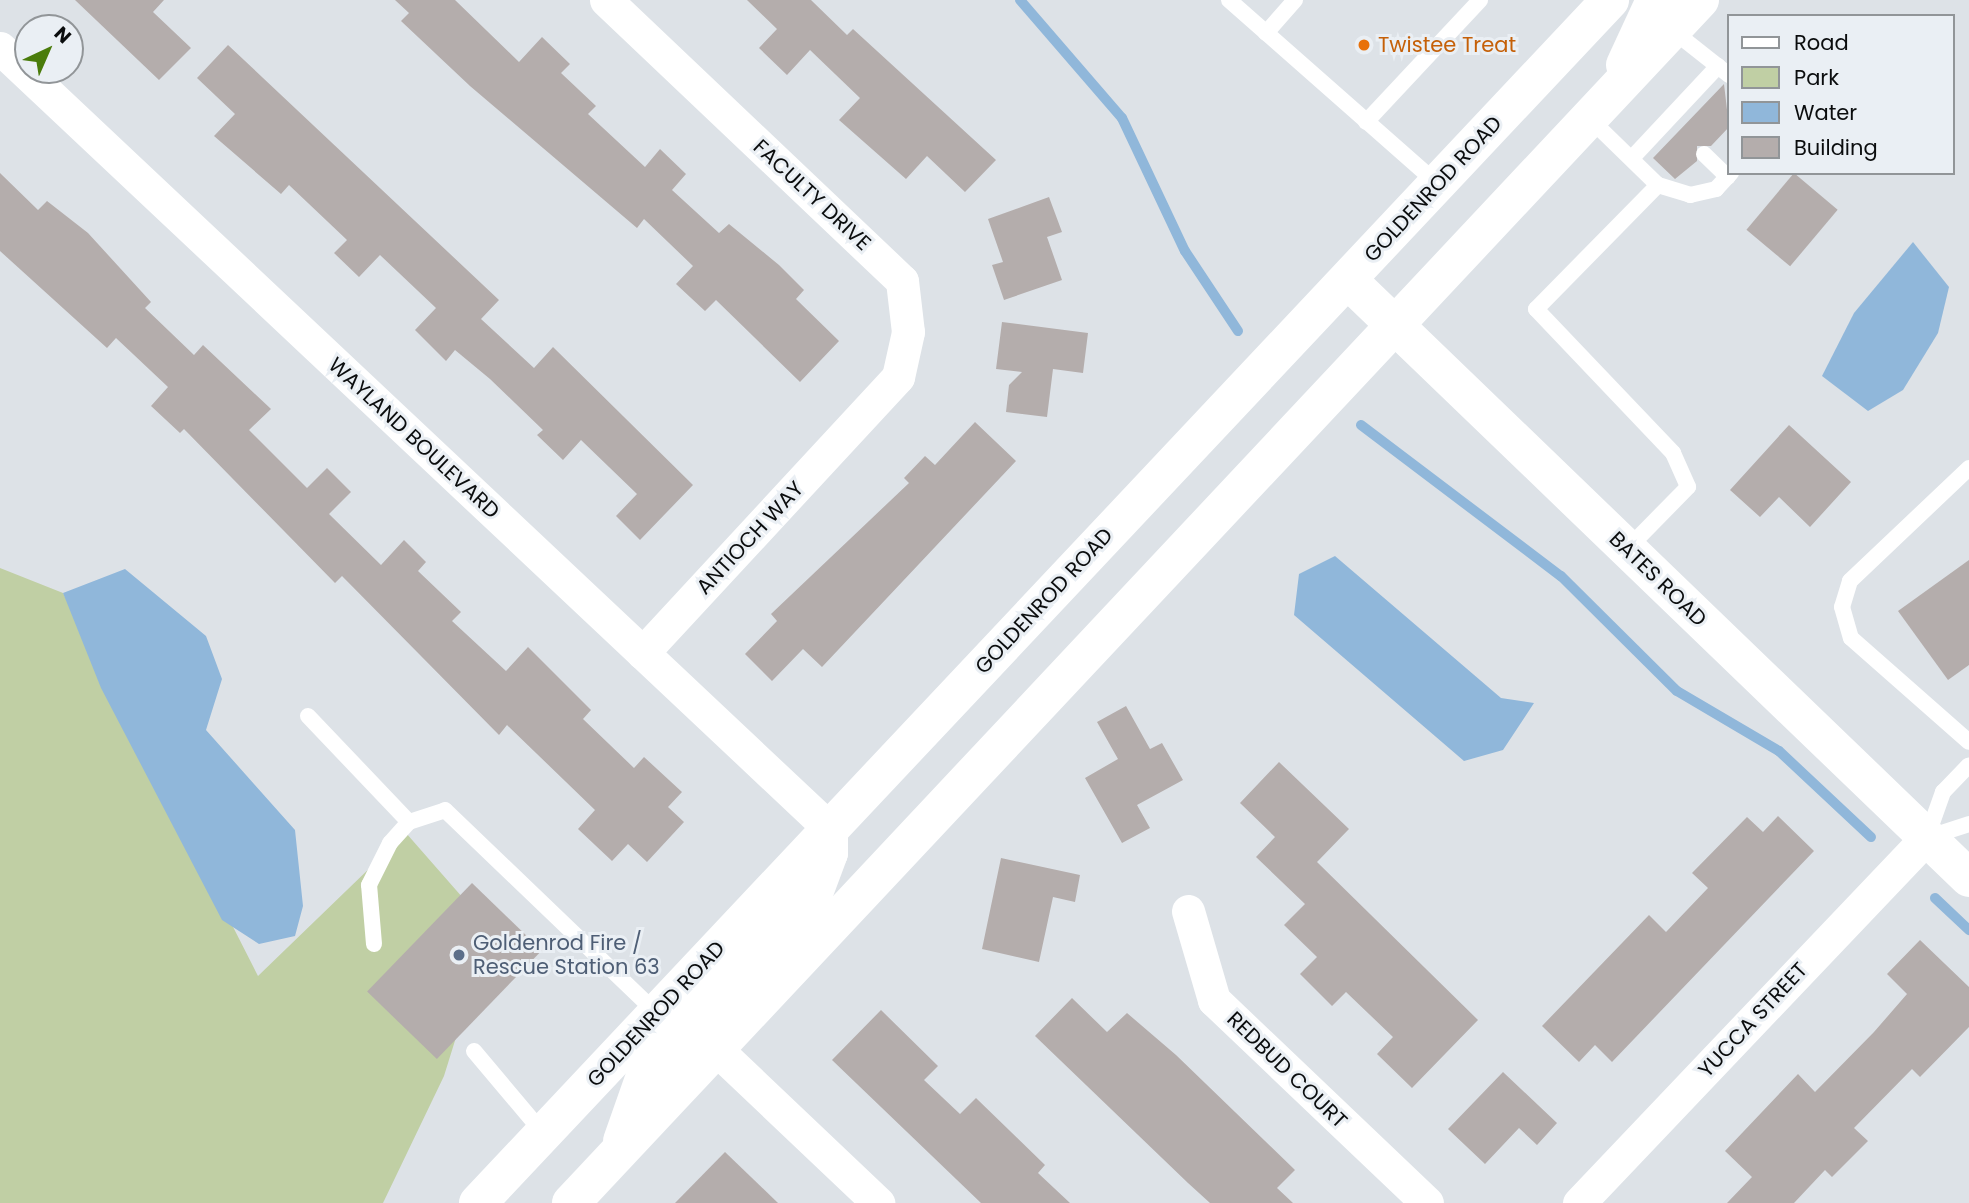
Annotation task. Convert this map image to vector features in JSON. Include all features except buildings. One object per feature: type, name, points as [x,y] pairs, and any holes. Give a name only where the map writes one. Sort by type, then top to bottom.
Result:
[{"type":"main road","name":"GOLDENROD ROAD","points":[[478,1203],[1611,0]]},
{"type":"main road","points":[[571,1203],[1600,107],[1664,15],[1700,0]]},
{"type":"main road","name":"BATES ROAD","points":[[1348,280],[1969,878]]},
{"type":"main road","points":[[618,1153],[647,1070],[813,895],[829,853],[829,828]]},
{"type":"street","name":"FACULTY DRIVE","points":[[606,0],[902,281],[908,332],[898,377],[858,422]]},
{"type":"street","name":"WAYLAND BOULEVARD","points":[[1,52],[829,828]]},
{"type":"street","name":"ANTIOCH WAY","points":[[642,653],[858,422]]},
{"type":"street","name":"YUCCA STREET","points":[[1579,1203],[1927,837]]},
{"type":"street","name":"REDBUD COURT","points":[[1188,911],[1214,1000],[1427,1203]]},
{"type":"street","points":[[716,1049],[878,1203]]},
{"type":"lane","points":[[1229,0],[1438,184]]},
{"type":"lane","points":[[1266,33],[1295,0]]},
{"type":"lane","points":[[1366,122],[1480,0]]},
{"type":"lane","points":[[1632,158],[1674,125],[1723,71],[1664,15]]},
{"type":"lane","points":[[1600,107],[1632,158],[1658,185],[1690,195],[1716,189],[1730,175]]},
{"type":"lane","points":[[1704,154],[1728,173]]},
{"type":"lane","points":[[1627,549],[1688,487],[1672,453],[1536,309],[1658,185]]},
{"type":"lane","points":[[1969,468],[1850,581],[1842,607],[1851,638],[1969,742]]},
{"type":"lane","points":[[308,716],[409,822]]},
{"type":"lane","points":[[1927,837],[1943,792],[1969,765]]},
{"type":"lane","points":[[374,944],[369,885],[409,822],[445,810],[657,1013]]},
{"type":"lane","points":[[1927,837],[1969,824]]},
{"type":"lane","points":[[474,1051],[544,1134]]},
{"type":"green space","points":[[0,568],[63,593],[258,976],[406,833],[470,906],[477,970],[444,1076],[383,1203],[0,1203]]},
{"type":"water","points":[[1913,242],[1949,287],[1938,333],[1903,390],[1868,411],[1822,376],[1854,313]]},
{"type":"water","points":[[1335,556],[1501,698],[1534,703],[1503,750],[1464,761],[1294,615],[1299,574]]},
{"type":"water","points":[[125,569],[206,636],[222,679],[206,730],[295,830],[303,906],[295,936],[259,944],[222,920],[101,688],[63,593]]},
{"type":"waterway","points":[[1020,0],[1122,118],[1185,251],[1238,331]]},
{"type":"waterway","points":[[1361,425],[1561,576],[1677,691],[1779,751],[1871,837]]},
{"type":"waterway","points":[[1935,898],[1969,930]]},
{"type":"place","name":"Twistee Treat","points":[[1364,45]]},
{"type":"place","name":"Goldenrod Fire / Rescue Station 63","points":[[459,955]]}]
